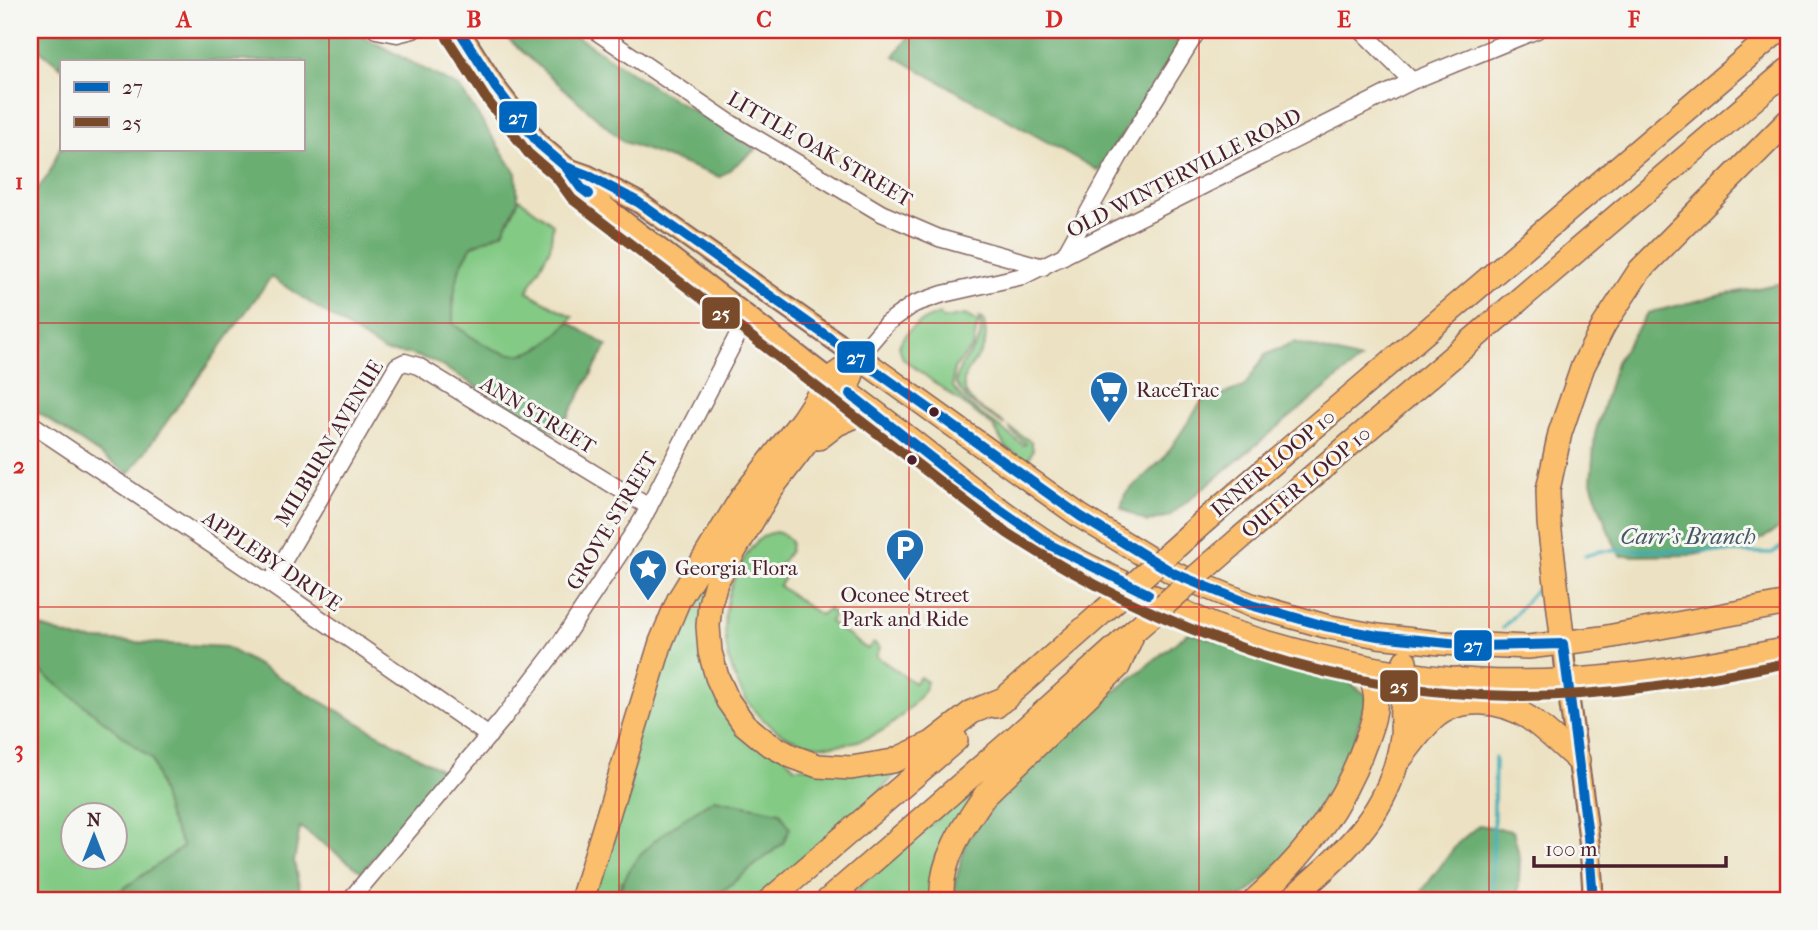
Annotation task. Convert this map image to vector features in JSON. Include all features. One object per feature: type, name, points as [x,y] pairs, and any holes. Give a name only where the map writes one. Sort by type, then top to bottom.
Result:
[{"type":"highway","name":"INNER LOOP 10","points":[[770,900],[1006,698],[1207,519],[1780,30]]},
{"type":"highway","name":"OUTER LOOP 10","points":[[828,900],[1244,535],[1788,70]]},
{"type":"highway","points":[[1563,644],[1549,523],[1548,490],[1560,433],[1583,366],[1604,325],[1640,270],[1788,121]]},
{"type":"highway","points":[[1006,698],[972,712],[932,743],[893,761],[851,768],[818,766],[767,743],[744,724],[728,701],[717,677],[710,652],[708,626],[716,582],[771,489],[802,450],[838,385],[858,356],[1080,516],[1175,574],[1251,606],[1325,626],[1401,639],[1480,646],[1563,644],[1788,603]]},
{"type":"highway","points":[[838,385],[970,488],[1067,555],[1220,627],[1368,667],[1468,680],[1614,677],[1684,668],[1788,649]]},
{"type":"highway","points":[[582,900],[661,642],[679,600],[742,497],[803,419],[838,385]]},
{"type":"highway","points":[[802,450],[837,424],[869,410]]},
{"type":"highway","points":[[942,900],[945,867],[971,815],[986,794],[1118,667],[1134,631]]},
{"type":"highway","points":[[1290,900],[1343,853],[1364,830],[1397,763],[1403,733],[1406,674],[1401,639]]},
{"type":"highway","points":[[1255,900],[1302,853],[1331,817],[1343,795],[1373,722],[1376,695],[1368,667]]},
{"type":"highway","points":[[1403,733],[1426,700],[1468,680],[1534,708],[1577,750]]},
{"type":"highway","points":[[1397,763],[1435,718],[1464,703],[1505,706],[1577,750]]},
{"type":"main road","points":[[459,30],[496,88],[539,144],[566,167],[581,188],[838,385]]},
{"type":"main road","points":[[566,167],[638,202],[858,356]]},
{"type":"main road","points":[[1563,644],[1589,837],[1593,900]]},
{"type":"street","points":[[376,30],[397,34],[413,30]]},
{"type":"street","name":"LITTLE OAK STREET","points":[[594,30],[732,124],[881,213],[939,238],[1043,267]]},
{"type":"street","points":[[1063,258],[1119,158],[1198,30]]},
{"type":"street","points":[[1361,30],[1412,81]]},
{"type":"street","name":"OLD WINTERVILLE ROAD","points":[[858,356],[887,323],[914,304],[943,294],[1012,280],[1043,267],[1412,81],[1537,30]]},
{"type":"street","name":"GROVE STREET","points":[[350,900],[489,736],[555,651],[649,507],[748,315]]},
{"type":"street","name":"ANN STREET","points":[[405,362],[418,366],[649,507]]},
{"type":"street","name":"MILBURN AVENUE","points":[[270,584],[384,387],[397,366],[405,362]]},
{"type":"street","name":"APPLEBY DRIVE","points":[[30,423],[270,584],[489,736]]},
{"type":"green space","points":[[30,30],[351,30],[460,88],[516,173],[518,202],[503,232],[472,246],[460,267],[453,299],[453,324],[485,345],[512,354],[539,348],[569,322],[607,346],[558,434],[433,361],[409,354],[385,352],[271,277],[129,474],[30,407],[30,198],[48,176],[60,147],[60,150],[304,150],[304,60],[60,60],[60,66],[30,42]]},
{"type":"green space","points":[[498,30],[567,30],[647,83],[756,149],[720,177],[624,142]]},
{"type":"green space","points":[[914,30],[1189,30],[1099,171],[894,56]]},
{"type":"green space","points":[[518,198],[553,224],[550,248],[527,292],[573,317],[559,334],[541,347],[521,355],[510,355],[487,348],[453,324],[453,304],[458,271],[467,252],[476,243],[503,231]]},
{"type":"green space","points":[[1788,282],[1788,523],[1755,543],[1693,555],[1620,556],[1591,482],[1595,434],[1616,362],[1648,313]]},
{"type":"green space","points":[[940,314],[943,319],[965,315],[978,322],[973,347],[954,368],[953,387],[966,403],[1023,445],[1026,444],[1010,428],[1031,442],[1033,449],[1029,459],[1023,459],[1005,447],[994,427],[903,359],[899,346],[906,334],[921,322]]},
{"type":"green space","points":[[979,318],[983,319],[985,326],[985,343],[966,375],[964,388],[970,400],[1005,425],[968,401],[956,384],[961,366],[980,339]]},
{"type":"green space","points":[[1294,342],[1360,360],[1169,516],[1147,522],[1121,508],[1125,494],[1164,458],[1202,401],[1244,387],[1265,355]]},
{"type":"green space","points":[[776,532],[785,535],[791,542],[790,551],[777,569],[784,578],[779,586],[820,615],[828,609],[834,614],[830,622],[867,649],[874,643],[880,648],[876,656],[914,683],[920,677],[927,682],[911,706],[877,734],[845,744],[804,743],[778,731],[756,712],[740,688],[729,660],[725,630],[728,600],[737,572],[748,552],[757,541]]},
{"type":"green space","points":[[704,567],[713,571],[703,660],[794,767],[895,768],[898,772],[869,803],[755,900],[711,900],[783,843],[621,881],[617,900],[590,900],[646,704]]},
{"type":"green space","points":[[30,619],[38,626],[78,639],[226,647],[443,771],[362,872],[300,827],[294,862],[302,900],[107,900],[183,847],[168,816],[152,759],[30,663]]},
{"type":"green space","points":[[1189,632],[1346,680],[1368,696],[1349,755],[1329,797],[1278,866],[1240,900],[955,900],[953,890],[966,843],[992,803],[1089,712]]},
{"type":"green space","points":[[30,647],[156,745],[202,900],[30,900]]},
{"type":"green space","points":[[993,770],[934,900],[845,900]]},
{"type":"green space","points":[[714,799],[780,812],[790,828],[783,843],[711,900],[617,900],[623,882],[642,853],[669,829]]},
{"type":"green space","points":[[1479,825],[1513,831],[1520,859],[1518,900],[1408,900],[1419,895],[1458,843]]},
{"type":"waterway","name":"Carr's Branch","points":[[1585,556],[1600,551],[1646,550],[1772,553],[1788,543]]},
{"type":"waterway","name":"Carr's Branch","points":[[1503,628],[1536,590]]},
{"type":"waterway","name":"Carr's Branch","points":[[1492,900],[1495,758]]},
{"type":"transit line","name":"27","points":[[459,30],[496,88],[539,144],[566,167],[581,188],[589,194]]},
{"type":"transit line","name":"25","points":[[447,38],[485,97],[528,153],[556,177],[572,199],[1007,533],[1125,600],[1187,627],[1314,669],[1380,683],[1447,692],[1515,696],[1584,694],[1686,682],[1788,663]]},
{"type":"transit line","name":"27","points":[[566,167],[638,202],[1080,516],[1175,574],[1251,605],[1325,626],[1378,636],[1480,646],[1563,644],[1588,836],[1593,900]]},
{"type":"transit line","name":"27","points":[[850,394],[969,488],[1052,546],[1148,594]]},
{"type":"place","name":"RaceTrac","points":[[1109,424]]},
{"type":"place","name":"Oconee Street Park and Ride","points":[[905,582]]},
{"type":"place","name":"Georgia Flora","points":[[648,602]]}]
